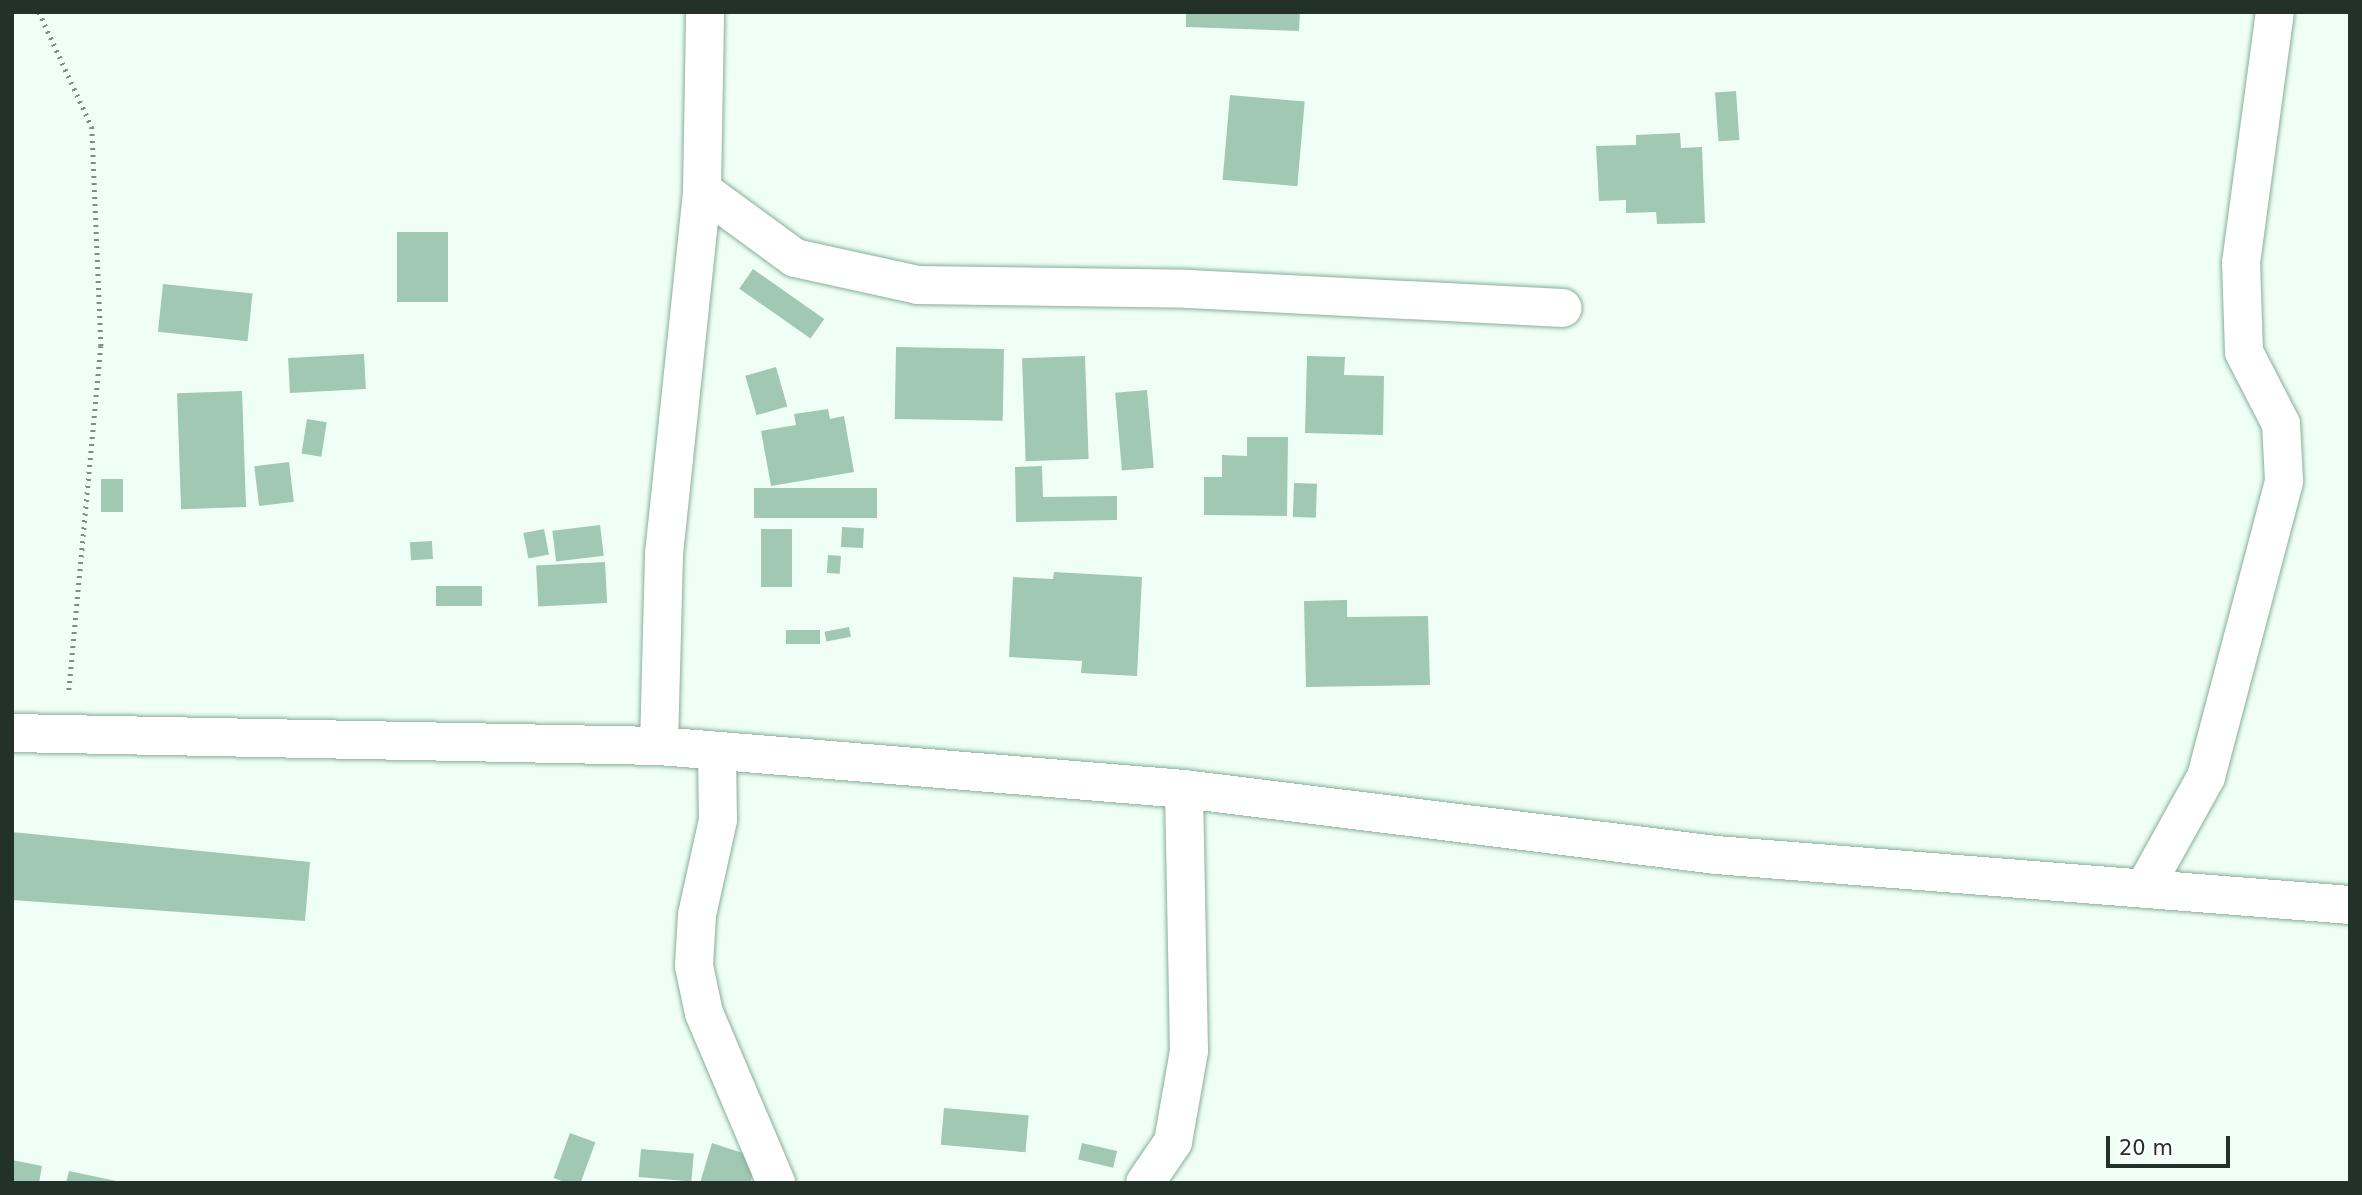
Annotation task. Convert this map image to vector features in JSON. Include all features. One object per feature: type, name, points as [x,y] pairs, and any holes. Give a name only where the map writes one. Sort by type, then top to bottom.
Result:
[{"type":"street","points":[[659,746],[664,554],[702,190],[705,12]]},
{"type":"street","points":[[2145,887],[2206,777],[2284,481],[2281,424],[2244,352],[2241,263],[2275,12]]},
{"type":"street","points":[[702,190],[795,258],[918,285],[1189,289],[1563,308]]},
{"type":"street","points":[[12,733],[63,739],[299,736],[659,746],[1184,789],[1716,855],[2350,905]]},
{"type":"street","points":[[717,751],[718,820],[697,915],[694,966],[704,1013],[776,1183]]},
{"type":"street","points":[[1145,1183],[1172,1142],[1189,1051],[1184,789]]},
{"type":"path","points":[[39,12],[92,127],[101,346],[63,739]]},
{"type":"building","points":[[1186,12],[1300,12],[1299,31],[1186,27]]},
{"type":"building","points":[[1736,91],[1739,140],[1718,141],[1715,92]]},
{"type":"building","points":[[1230,95],[1305,102],[1297,186],[1223,180]]},
{"type":"building","points":[[1680,133],[1681,148],[1702,147],[1705,223],[1657,224],[1656,212],[1626,213],[1626,200],[1599,201],[1596,146],[1636,145],[1636,135]]},
{"type":"building","points":[[397,232],[448,232],[448,302],[397,302]]},
{"type":"building","points":[[753,269],[824,319],[811,339],[739,289]]},
{"type":"building","points":[[163,284],[253,293],[247,341],[158,332]]},
{"type":"building","points":[[896,347],[1004,349],[1003,421],[895,419]]},
{"type":"building","points":[[364,354],[366,389],[290,393],[288,358]]},
{"type":"building","points":[[1085,356],[1089,459],[1026,461],[1022,358]]},
{"type":"building","points":[[1307,356],[1345,357],[1344,375],[1384,376],[1383,435],[1305,433]]},
{"type":"building","points":[[776,367],[787,406],[757,415],[745,376]]},
{"type":"building","points":[[1147,390],[1154,468],[1122,470],[1115,393]]},
{"type":"building","points":[[242,391],[246,507],[181,509],[177,393]]},
{"type":"building","points":[[828,409],[830,419],[844,416],[854,472],[771,486],[761,431],[796,425],[794,414]]},
{"type":"building","points":[[307,419],[327,422],[321,457],[302,454]]},
{"type":"building","points":[[1247,437],[1288,437],[1287,516],[1204,515],[1204,477],[1222,477],[1222,455],[1247,456]]},
{"type":"building","points":[[289,462],[294,502],[259,506],[254,466]]},
{"type":"building","points":[[1042,466],[1043,497],[1117,496],[1117,520],[1016,522],[1015,467]]},
{"type":"building","points":[[101,479],[123,479],[123,512],[101,512]]},
{"type":"building","points":[[1294,483],[1317,484],[1316,518],[1293,517]]},
{"type":"building","points":[[754,488],[877,488],[877,518],[754,518]]},
{"type":"building","points":[[600,525],[604,556],[556,562],[552,531]]},
{"type":"building","points":[[842,527],[864,528],[863,548],[841,547]]},
{"type":"building","points":[[544,529],[549,555],[528,559],[523,533]]},
{"type":"building","points":[[761,529],[792,529],[792,587],[761,587]]},
{"type":"building","points":[[432,541],[433,559],[411,560],[410,542]]},
{"type":"building","points":[[828,555],[841,556],[840,574],[827,573]]},
{"type":"building","points":[[605,562],[607,603],[538,607],[536,566]]},
{"type":"building","points":[[1054,572],[1142,577],[1137,676],[1081,673],[1082,661],[1009,657],[1013,577],[1053,579]]},
{"type":"building","points":[[436,586],[482,586],[482,606],[436,606]]},
{"type":"building","points":[[1347,600],[1347,617],[1428,616],[1430,685],[1306,687],[1304,601]]},
{"type":"building","points":[[849,627],[851,637],[826,642],[824,632]]},
{"type":"building","points":[[786,630],[820,630],[820,644],[786,644]]},
{"type":"building","points":[[12,832],[310,862],[305,921],[12,900]]},
{"type":"building","points":[[944,1108],[1029,1115],[1025,1152],[941,1145]]},
{"type":"building","points":[[570,1133],[595,1142],[581,1183],[567,1183],[554,1178]]},
{"type":"building","points":[[712,1143],[758,1158],[750,1183],[700,1183]]},
{"type":"building","points":[[1082,1143],[1117,1151],[1113,1168],[1078,1160]]},
{"type":"building","points":[[641,1149],[694,1154],[691,1182],[639,1177]]},
{"type":"building","points":[[12,1160],[42,1166],[39,1183],[12,1183]]},
{"type":"building","points":[[69,1171],[121,1182],[121,1183],[66,1183]]}]
